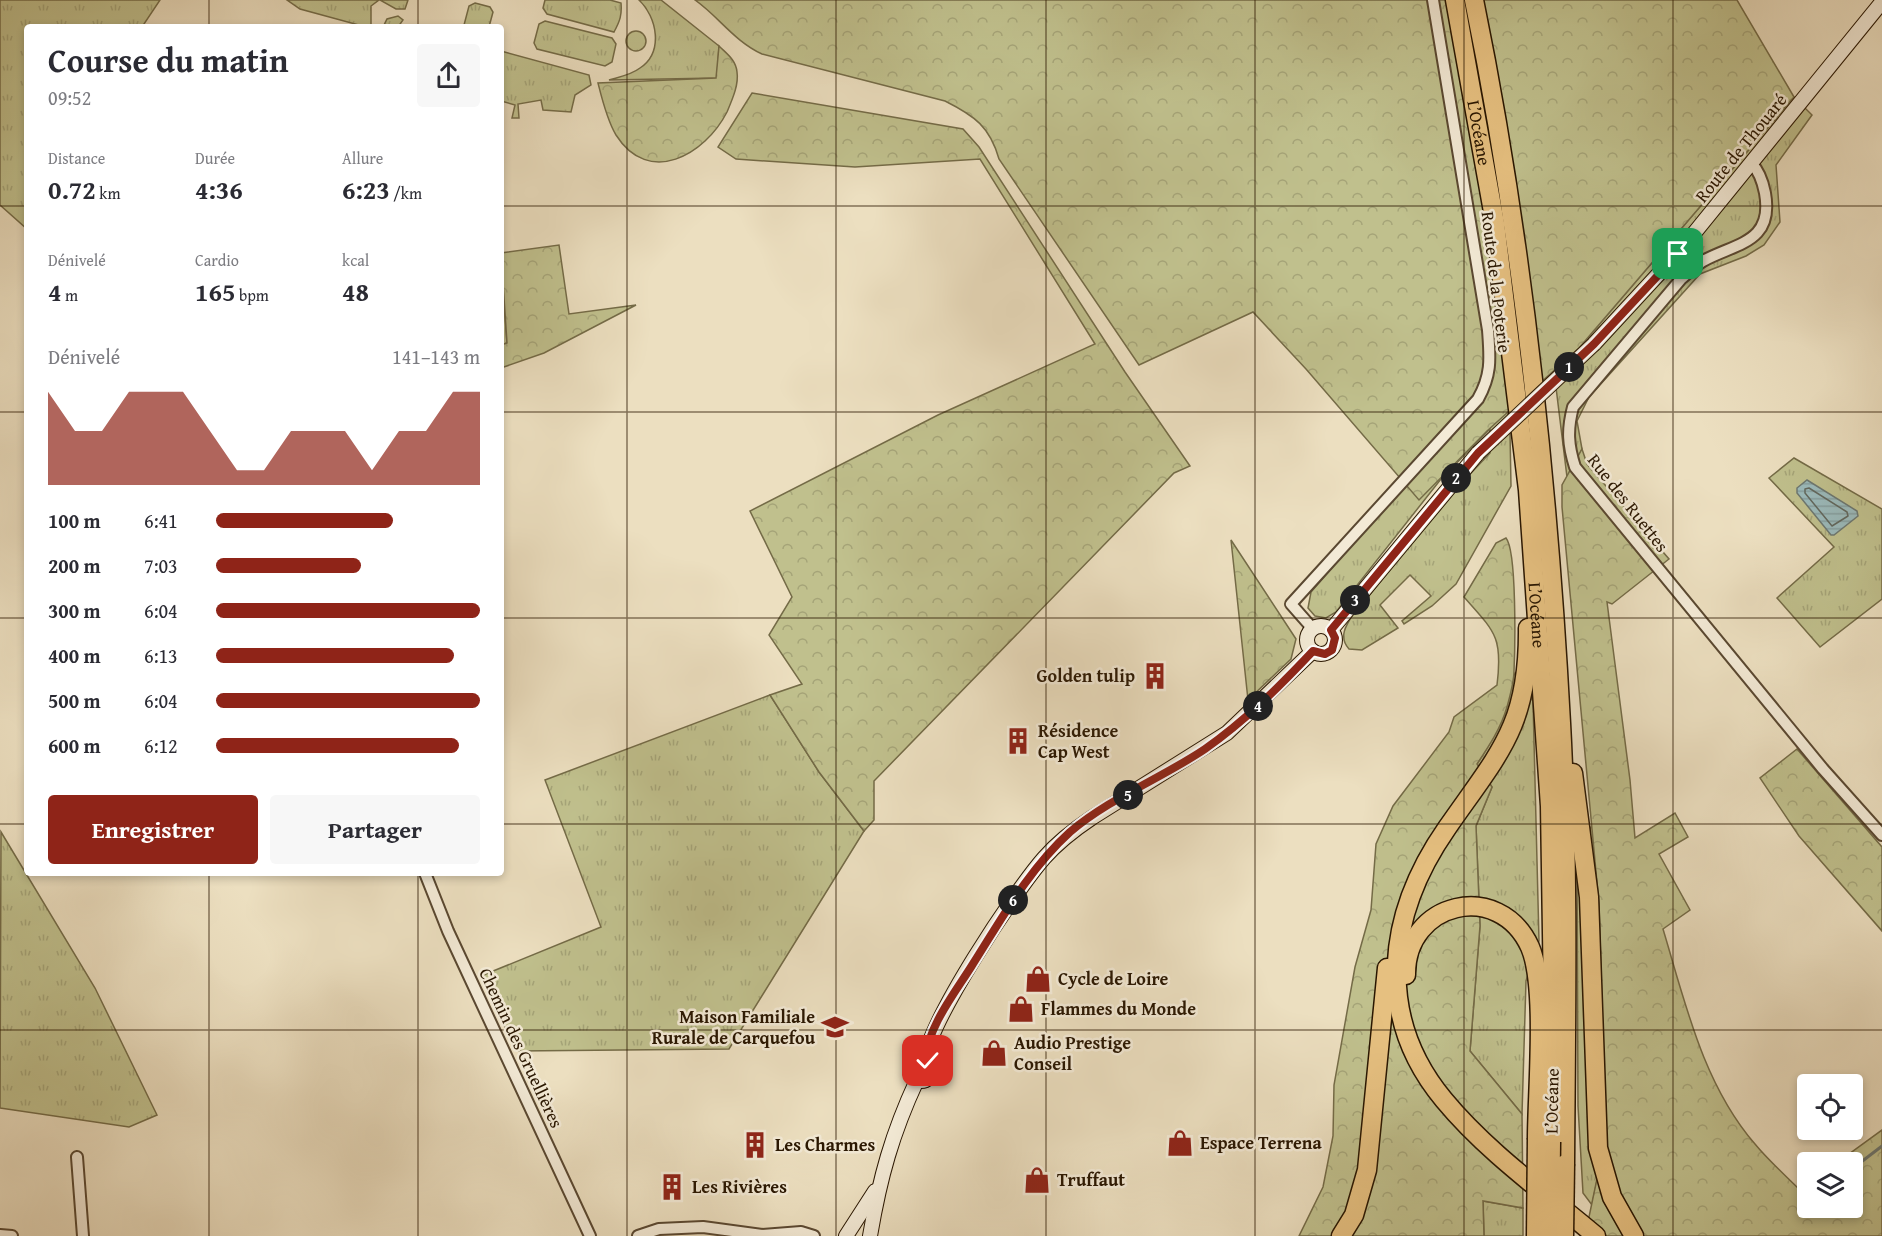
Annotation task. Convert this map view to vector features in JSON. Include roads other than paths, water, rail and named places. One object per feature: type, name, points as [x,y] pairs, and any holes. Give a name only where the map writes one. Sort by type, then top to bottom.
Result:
[{"type":"highway","name":"L’Océane","points":[[1455,0],[1479,122],[1500,257],[1522,436],[1533,566],[1550,806],[1553,985],[1544,1140],[1550,1236]]},
{"type":"highway","name":"L’Océane","points":[[1474,0],[1509,191],[1531,348],[1548,528],[1561,725],[1566,922],[1564,1236]]},
{"type":"highway","points":[[1533,566],[1528,582],[1527,671],[1514,726],[1501,752],[1422,867],[1406,906],[1396,961],[1399,1005],[1412,1047],[1429,1079],[1456,1114],[1596,1236]]},
{"type":"highway","points":[[1561,725],[1570,746],[1589,897],[1598,1148],[1612,1197],[1634,1236]]},
{"type":"highway","points":[[1341,1236],[1354,1215],[1367,1170],[1388,956],[1395,923],[1413,873],[1422,867]]},
{"type":"highway","points":[[1536,1236],[1544,1140],[1538,980],[1530,948],[1516,925],[1491,909],[1464,906],[1444,912],[1429,922],[1417,934],[1408,957],[1406,969],[1411,1014],[1430,1064],[1476,1121],[1611,1236]]},
{"type":"main road","name":"Route de Thouaré","points":[[1331,630],[1478,453],[1594,344],[1678,254],[1882,2]]},
{"type":"main road","points":[[1322,626],[1331,630],[1335,638],[1332,650],[1325,654],[1313,651],[1308,640],[1313,629],[1322,626]]},
{"type":"main road","points":[[870,1236],[879,1184],[895,1129],[917,1080],[925,1081],[931,1076],[931,1066],[925,1060],[929,1041],[953,996],[1012,901],[1045,856],[1086,821],[1227,733],[1313,651]]},
{"type":"main road","points":[[846,1236],[879,1184]]},
{"type":"street","name":"Route de la Poterie","points":[[1313,629],[1291,604],[1478,399],[1488,381],[1490,358],[1488,330],[1433,0]]},
{"type":"street","name":"Rue des Ruettes","points":[[1752,164],[1763,186],[1766,202],[1765,220],[1759,232],[1750,241],[1702,262],[1681,279],[1573,407],[1568,428],[1569,450],[1575,467],[1823,769],[1882,835]]},
{"type":"street","name":"Chemin des Gruellières","points":[[426,876],[448,931],[590,1236]]},
{"type":"street","points":[[77,1157],[83,1236]]},
{"type":"street","points":[[638,1236],[659,1229],[703,1227],[762,1235],[801,1232],[814,1236]]},
{"type":"street","points":[[0,1235],[12,1236]]},
{"type":"water","points":[[1807,480],[1857,511],[1858,516],[1831,535],[1797,493],[1797,488]]},
{"type":"waterway","points":[[1863,1161],[1882,1146]]},
{"type":"place","name":"Golden tulip","points":[[1155,676]]},
{"type":"place","name":"Résidence Cap West","points":[[1018,741]]},
{"type":"place","name":"Cycle de Loire","points":[[1038,979]]},
{"type":"place","name":"Flammes du Monde","points":[[1021,1009]]},
{"type":"place","name":"Maison Familiale Rurale de Carquefou","points":[[835,1027]]},
{"type":"place","name":"Audio Prestige Conseil","points":[[994,1053]]},
{"type":"place","name":"Espace Terrena","points":[[1180,1143]]},
{"type":"place","name":"Les Charmes","points":[[755,1145]]},
{"type":"place","name":"Truffaut","points":[[1037,1180]]},
{"type":"place","name":"Les Rivières","points":[[672,1187]]}]
